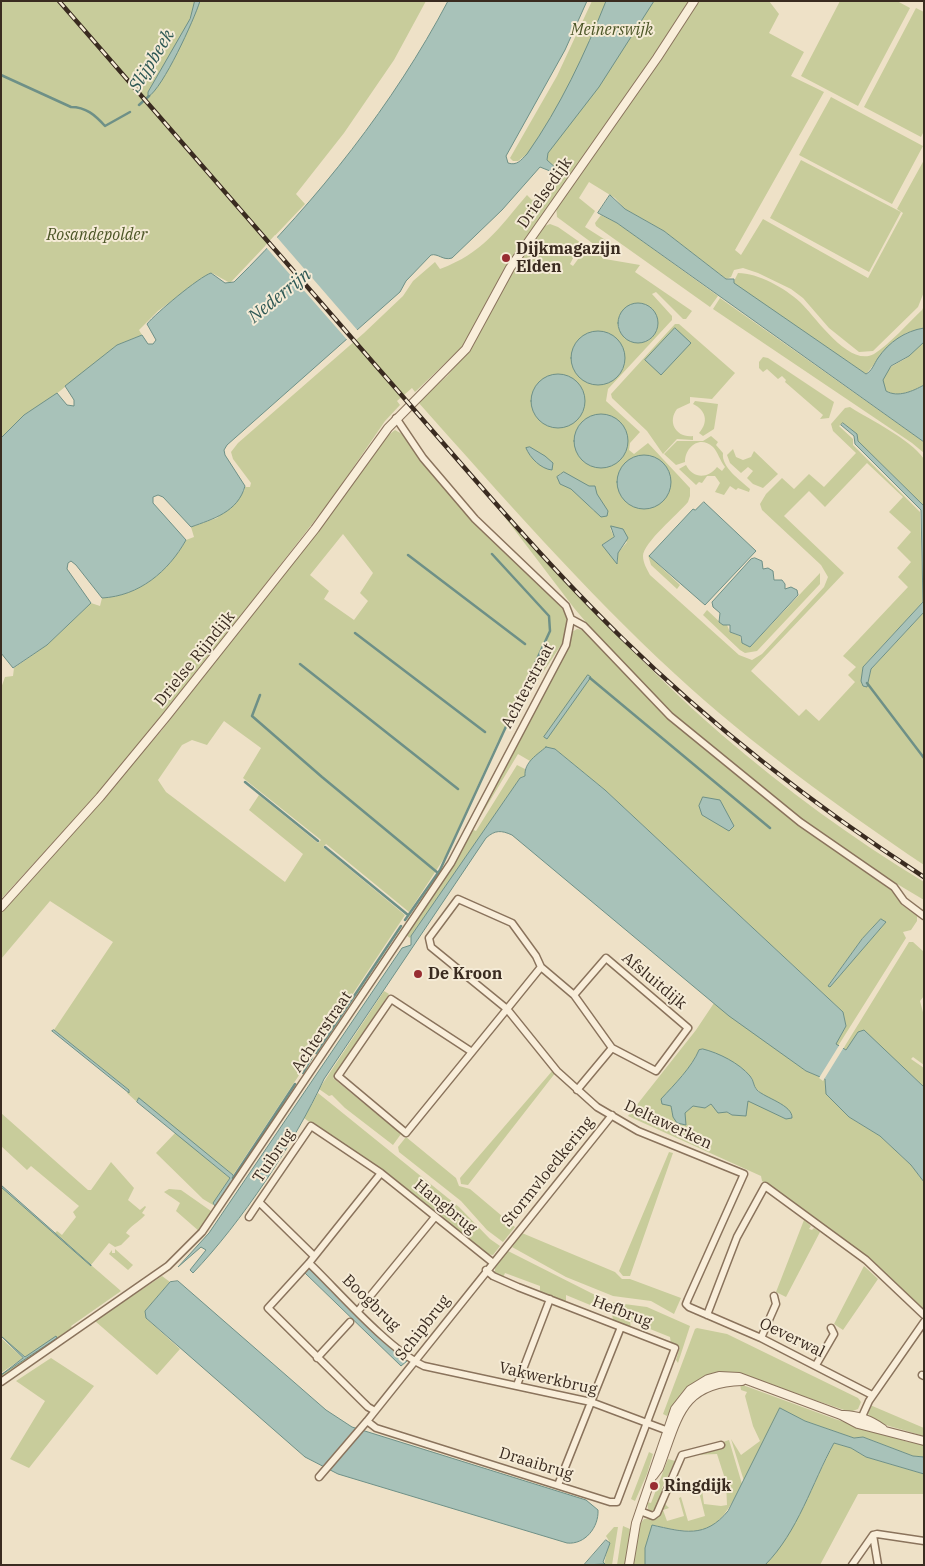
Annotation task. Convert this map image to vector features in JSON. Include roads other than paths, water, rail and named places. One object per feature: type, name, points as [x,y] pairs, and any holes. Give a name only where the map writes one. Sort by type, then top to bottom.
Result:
[{"type":"street","name":"Drielsedijk","points":[[396,418],[453,365],[466,349],[510,268],[648,72],[694,1]]},
{"type":"street","points":[[396,418],[423,458],[475,519],[558,597],[566,606],[571,620],[584,626],[670,716],[800,822],[894,887],[904,901],[924,916]]},
{"type":"street","name":"Drielse Rijndijk","points":[[1,907],[100,797],[166,717],[315,529],[396,418]]},
{"type":"street","name":"Achterstraat","points":[[1,1382],[168,1266],[202,1232],[451,863],[566,645],[571,620]]},
{"type":"street","name":"Afsluitdijk","points":[[508,1010],[429,943],[429,938],[454,902],[462,899],[512,923],[536,956],[541,967],[574,995],[612,1048],[656,1070],[688,1028],[606,958],[574,995]]},
{"type":"street","points":[[472,1052],[393,1000],[388,1000],[338,1076],[406,1133],[508,1010],[541,967]]},
{"type":"street","name":"Deltawerken","points":[[508,1010],[528,1031],[557,1071],[598,1107],[638,1131],[744,1174],[686,1304],[697,1311]]},
{"type":"street","points":[[577,1090],[612,1048]]},
{"type":"street","name":"Stormvloedkering","points":[[506,1246],[612,1115]]},
{"type":"street","name":"Hangbrug","points":[[311,1126],[381,1173],[492,1262]]},
{"type":"street","name":"Tuibrug","points":[[249,1217],[311,1126]]},
{"type":"street","points":[[374,1411],[317,1358],[268,1308],[309,1263],[381,1173]]},
{"type":"street","points":[[707,1315],[743,1223],[765,1186],[866,1260],[924,1315]]},
{"type":"street","name":"Tuibrug","points":[[259,1202],[314,1256]]},
{"type":"street","points":[[358,1311],[435,1217]]},
{"type":"street","name":"Schipbrug","points":[[321,1474],[415,1362],[506,1246]]},
{"type":"street","name":"Boogbrug","points":[[309,1263],[358,1311],[415,1362]]},
{"type":"street","name":"Hefbrug","points":[[486,1270],[493,1276],[676,1348],[649,1422]]},
{"type":"street","points":[[761,1338],[776,1304],[774,1296]]},
{"type":"street","points":[[517,1385],[550,1299]]},
{"type":"street","name":"Oeverwal","points":[[697,1311],[761,1338],[872,1395]]},
{"type":"street","points":[[317,1358],[350,1322]]},
{"type":"street","points":[[860,1421],[872,1395],[924,1322]]},
{"type":"street","points":[[558,1485],[621,1327]]},
{"type":"street","points":[[816,1365],[834,1334],[831,1328]]},
{"type":"street","name":"Vakwerkbrug","points":[[415,1362],[424,1366],[591,1402],[670,1431]]},
{"type":"street","points":[[629,1565],[634,1530],[653,1476],[659,1468],[670,1431],[682,1410],[696,1393],[716,1383],[747,1381],[884,1430],[924,1440]]},
{"type":"street","name":"Draaibrug","points":[[367,1421],[376,1428],[610,1502],[617,1502],[649,1422]]},
{"type":"street","points":[[640,1511],[653,1516],[657,1513],[682,1455],[721,1445]]},
{"type":"street","points":[[873,1535],[878,1565]]},
{"type":"street","points":[[852,1565],[873,1535],[924,1541]]},
{"type":"water","points":[[195,1],[200,1],[177,53],[162,81],[148,97],[148,92],[190,19]]},
{"type":"water","name":"Nederrijn","points":[[448,1],[587,1],[565,50],[506,156],[508,163],[514,164],[527,154],[561,99],[606,1],[654,1],[599,87],[548,153],[547,160],[557,169],[555,173],[540,167],[502,210],[452,258],[446,259],[431,255],[406,281],[400,292],[227,445],[224,450],[225,455],[245,486],[242,495],[231,508],[216,517],[191,527],[163,497],[158,495],[153,497],[153,503],[186,540],[179,552],[161,572],[128,593],[102,598],[76,565],[71,561],[68,563],[67,569],[91,603],[47,645],[13,668],[1,653],[1,438],[24,415],[57,393],[67,405],[74,406],[74,400],[65,386],[117,345],[142,335],[148,344],[153,344],[156,340],[147,324],[197,281],[211,273],[225,283],[234,282],[295,218],[352,149],[403,77]]},
{"type":"water","points":[[610,195],[625,209],[664,231],[726,279],[734,279],[734,283],[866,374],[892,342],[910,332],[924,328],[924,342],[909,356],[891,366],[883,380],[886,391],[895,394],[910,391],[924,385],[924,442],[617,223],[598,213]]},
{"type":"water","points":[[642,303],[649,306],[655,312],[658,323],[657,331],[649,340],[642,343],[634,343],[627,340],[619,331],[618,319],[621,312],[630,304]]},
{"type":"water","points":[[675,328],[691,343],[661,375],[645,360]]},
{"type":"water","points":[[598,331],[608,333],[617,339],[623,348],[625,358],[623,368],[617,377],[608,383],[598,385],[588,383],[579,377],[573,368],[571,358],[573,348],[579,339],[588,333]]},
{"type":"water","points":[[558,374],[568,376],[577,382],[583,391],[585,401],[583,411],[577,420],[568,426],[558,428],[548,426],[539,420],[533,411],[531,401],[533,391],[539,382],[548,376]]},
{"type":"water","points":[[601,414],[611,416],[620,422],[626,431],[628,441],[626,451],[620,460],[611,466],[601,468],[591,466],[582,460],[576,451],[574,441],[576,431],[582,422],[591,416]]},
{"type":"water","points":[[843,423],[857,434],[858,441],[924,506],[924,612],[871,669],[867,687],[863,686],[861,681],[863,667],[923,602],[921,510],[855,444],[854,436],[841,425]]},
{"type":"water","points":[[530,447],[553,463],[552,470],[544,468],[530,456],[526,448]]},
{"type":"water","points":[[644,455],[654,457],[663,463],[669,472],[671,482],[669,492],[663,501],[654,507],[644,509],[634,507],[625,501],[619,492],[617,482],[619,472],[625,463],[634,457]]},
{"type":"water","points":[[564,472],[589,486],[595,486],[597,494],[608,511],[607,516],[601,517],[571,489],[560,484],[557,477]]},
{"type":"water","points":[[704,502],[756,551],[705,605],[649,556],[693,509],[695,510]]},
{"type":"water","points":[[611,526],[623,529],[628,538],[618,553],[617,564],[602,545],[614,537]]},
{"type":"water","points":[[755,558],[762,561],[763,569],[768,568],[773,571],[774,580],[782,580],[785,584],[785,589],[791,587],[797,590],[798,595],[750,647],[742,643],[741,636],[730,632],[730,625],[723,625],[719,622],[720,613],[713,607],[712,602],[751,559]]},
{"type":"water","points":[[588,675],[591,677],[547,739],[544,737]]},
{"type":"water","points":[[546,747],[555,749],[605,790],[843,1012],[846,1026],[836,1044],[846,1050],[858,1032],[864,1030],[924,1087],[924,1182],[911,1165],[880,1136],[849,1117],[826,1094],[825,1079],[806,1071],[729,1016],[512,835],[498,832],[492,833],[486,838],[324,1079],[298,1129],[248,1206],[193,1273],[190,1270],[206,1250],[201,1247],[178,1267],[209,1233],[402,948],[411,945],[411,936],[520,778],[525,776],[529,763]]},
{"type":"water","points":[[703,797],[720,800],[734,826],[729,831],[702,815],[699,806]]},
{"type":"water","points":[[881,919],[886,922],[830,987],[828,986],[862,939]]},
{"type":"water","points":[[54,1030],[129,1090],[129,1093],[52,1031]]},
{"type":"water","points":[[703,1049],[716,1053],[735,1063],[751,1078],[757,1090],[788,1109],[792,1118],[786,1119],[748,1101],[746,1116],[732,1115],[727,1112],[718,1113],[711,1104],[705,1108],[693,1106],[685,1113],[686,1125],[677,1123],[673,1117],[671,1106],[662,1104],[661,1099],[677,1082],[699,1050]]},
{"type":"water","points":[[139,1098],[233,1175],[234,1178],[215,1206],[213,1203],[230,1178],[137,1102]]},
{"type":"water","points":[[1,1185],[91,1265],[91,1266],[1,1187]]},
{"type":"water","points":[[309,1269],[407,1361],[401,1366],[305,1273]]},
{"type":"water","points":[[178,1281],[326,1410],[352,1427],[586,1500],[598,1510],[596,1523],[590,1534],[580,1541],[567,1543],[338,1474],[305,1457],[146,1318],[145,1311],[170,1282]]},
{"type":"water","points":[[1,1336],[25,1357],[56,1336],[57,1338],[1,1375],[23,1358]]},
{"type":"water","points":[[780,1408],[805,1421],[854,1438],[863,1437],[913,1456],[924,1457],[924,1474],[866,1457],[851,1448],[834,1443],[787,1538],[765,1565],[645,1565],[645,1548],[652,1525],[684,1531],[702,1530],[711,1526],[728,1511]]},
{"type":"water","points":[[606,1540],[610,1543],[603,1562],[605,1564],[584,1565]]},
{"type":"waterway","points":[[1,75],[71,107],[86,110],[105,126],[130,112]]},
{"type":"waterway","name":"Slijpbeek","points":[[139,105],[149,96]]},
{"type":"waterway","points":[[405,920],[440,870],[550,631],[549,616],[492,554]]},
{"type":"waterway","points":[[408,555],[525,644]]},
{"type":"waterway","points":[[355,633],[485,732]]},
{"type":"waterway","points":[[300,664],[458,789]]},
{"type":"waterway","points":[[590,678],[770,828]]},
{"type":"waterway","points":[[867,683],[924,758]]},
{"type":"waterway","points":[[260,695],[252,716],[438,873]]},
{"type":"waterway","points":[[245,782],[318,841]]},
{"type":"waterway","points":[[325,847],[408,915]]},
{"type":"waterway","points":[[316,1053],[401,926]]},
{"type":"waterway","points":[[303,1073],[312,1057]]},
{"type":"waterway","points":[[233,1178],[295,1084]]},
{"type":"railway","points":[[59,1],[497,505],[590,606],[657,671],[730,735],[844,823],[924,877]]},
{"type":"place","name":"Dijkmagazijn Elden","points":[[506,258]]},
{"type":"place","name":"De Kroon","points":[[418,974]]},
{"type":"place","name":"Ringdijk","points":[[654,1486]]},
{"type":"park label","name":"Meinerswijk","points":[[612,30]]},
{"type":"park label","name":"Rosandepolder","points":[[97,235]]}]
